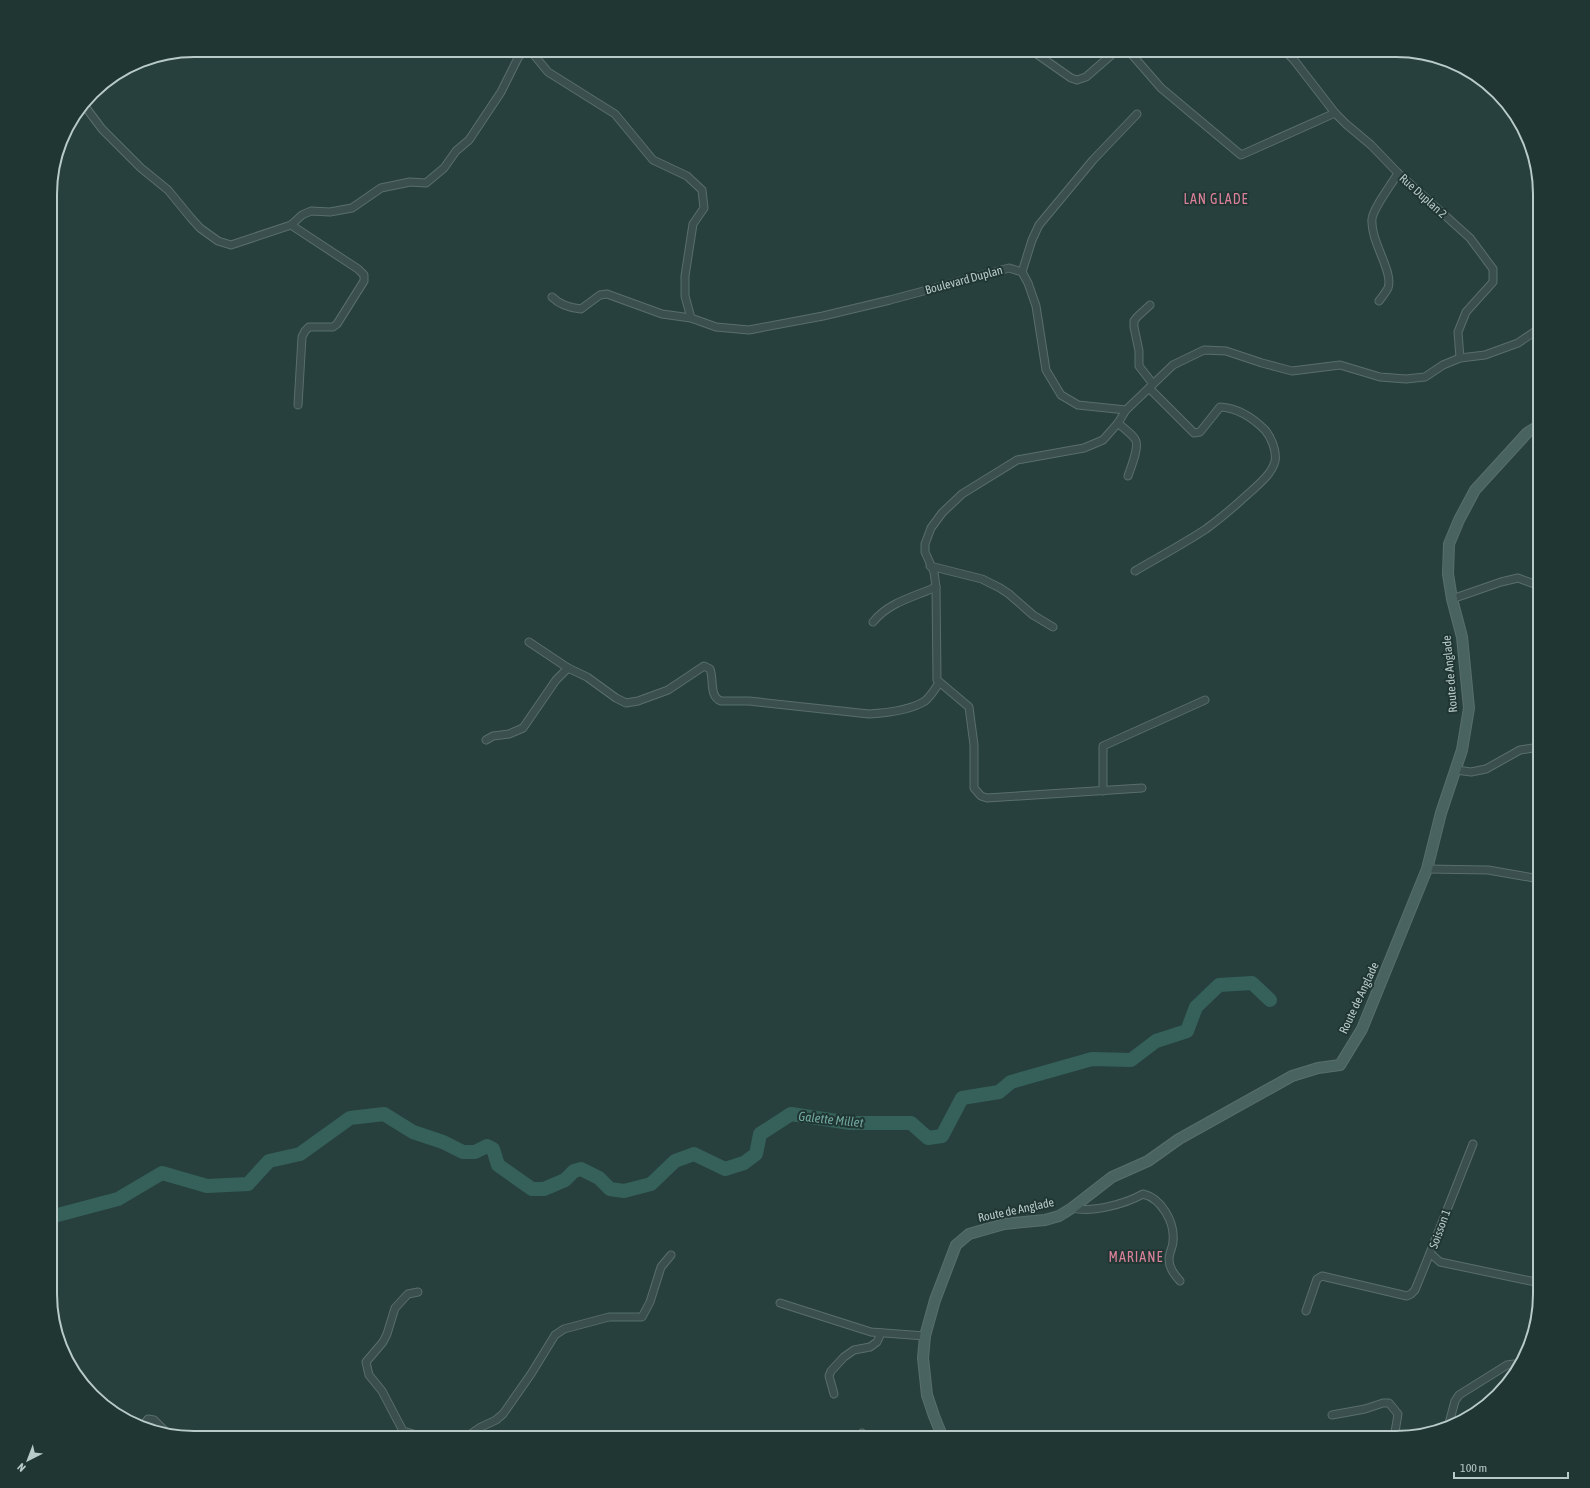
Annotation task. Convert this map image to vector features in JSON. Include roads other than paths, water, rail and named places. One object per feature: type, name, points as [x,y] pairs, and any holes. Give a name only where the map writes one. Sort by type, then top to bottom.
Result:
[{"type":"street","points":[[87,109],[102,129],[141,168],[168,190],[200,228],[218,241],[231,245],[291,225],[302,215],[311,211],[330,212],[352,208],[381,188],[410,182],[426,183],[444,168],[456,151],[469,140],[501,92],[518,57]]},
{"type":"street","points":[[535,57],[548,72],[615,114],[653,160],[687,176],[702,190],[704,208],[692,224],[685,276],[685,296],[691,318]]},
{"type":"street","points":[[1041,57],[1071,78],[1077,80],[1086,77],[1109,57]]},
{"type":"street","points":[[1134,57],[1161,88],[1241,155],[1335,113]]},
{"type":"street","name":"Rue Duplan 2","points":[[1291,57],[1335,113],[1371,145],[1398,173],[1470,238],[1493,270],[1493,282],[1466,312],[1458,332],[1460,358]]},
{"type":"street","points":[[1126,410],[1078,405],[1061,395],[1046,370],[1036,306],[1028,283],[1022,272],[1032,240],[1039,225],[1093,160],[1137,114]]},
{"type":"street","points":[[1380,301],[1388,287],[1387,272],[1375,241],[1372,229],[1372,217],[1398,173]]},
{"type":"street","points":[[291,225],[358,269],[364,275],[364,281],[337,324],[333,327],[309,327],[305,331],[302,337],[298,405]]},
{"type":"street","name":"Boulevard Duplan","points":[[552,297],[557,302],[572,308],[582,309],[600,295],[607,294],[662,314],[691,318],[716,327],[750,330],[824,316],[1009,268],[1022,272]]},
{"type":"street","points":[[1135,571],[1206,529],[1258,486],[1276,461],[1274,446],[1267,432],[1253,418],[1233,409],[1220,407],[1200,432],[1194,433],[1151,386],[1139,366],[1140,351],[1134,327],[1134,321],[1150,305]]},
{"type":"street","points":[[1142,788],[987,798],[981,796],[974,788],[974,745],[969,708],[939,683],[937,675],[936,587],[934,572],[925,552],[931,528],[942,513],[962,494],[1017,460],[1084,448],[1103,440],[1118,423],[1126,410],[1173,365],[1204,350],[1226,351],[1292,371],[1340,365],[1380,377],[1406,379],[1425,377],[1442,365],[1460,358],[1486,356],[1518,343],[1533,333]]},
{"type":"street","points":[[1118,423],[1134,438],[1136,442],[1136,448],[1128,476]]},
{"type":"street","name":"Route de Anglade","points":[[940,1431],[927,1395],[923,1358],[925,1336],[935,1300],[956,1245],[969,1234],[1004,1224],[1045,1220],[1059,1216],[1072,1208],[1112,1177],[1148,1161],[1179,1139],[1292,1076],[1318,1068],[1340,1065],[1362,1029],[1427,869],[1441,813],[1462,750],[1469,708],[1462,637],[1452,599],[1448,574],[1449,544],[1459,520],[1475,490],[1527,433],[1533,429]]},
{"type":"street","points":[[930,566],[982,579],[1009,594],[1033,614],[1053,627]]},
{"type":"street","points":[[1452,599],[1501,582],[1518,578],[1533,583]]},
{"type":"street","points":[[873,622],[887,608],[936,587]]},
{"type":"street","points":[[529,642],[568,668],[587,677],[616,698],[626,703],[632,703],[668,690],[704,666],[710,669],[713,679],[714,694],[718,700],[721,701],[756,702],[869,714],[882,713],[916,705],[925,701],[939,683]]},
{"type":"street","points":[[486,740],[493,736],[509,734],[523,728],[556,680],[568,668]]},
{"type":"street","points":[[1103,791],[1103,746],[1205,700]]},
{"type":"street","points":[[1456,770],[1471,772],[1486,769],[1520,750],[1533,748]]},
{"type":"street","points":[[1427,869],[1488,870],[1533,878]]},
{"type":"street","name":"Soisson 1","points":[[1473,1144],[1430,1253],[1440,1262],[1533,1282]]},
{"type":"street","points":[[1072,1208],[1081,1211],[1096,1210],[1135,1198],[1143,1194],[1151,1196],[1158,1202],[1170,1222],[1173,1231],[1173,1241],[1169,1259],[1172,1271],[1180,1281]]},
{"type":"street","points":[[1306,1311],[1317,1280],[1322,1276],[1408,1296],[1415,1290],[1430,1253]]},
{"type":"street","points":[[475,1431],[496,1420],[503,1414],[527,1380],[555,1335],[564,1329],[609,1317],[642,1317],[648,1307],[661,1267],[671,1255]]},
{"type":"street","points":[[403,1431],[382,1391],[369,1375],[366,1362],[385,1338],[395,1308],[408,1294],[418,1292]]},
{"type":"street","points":[[780,1303],[862,1330],[925,1336]]},
{"type":"street","points":[[834,1394],[829,1376],[831,1371],[844,1356],[854,1350],[870,1347],[877,1342],[881,1333]]},
{"type":"street","points":[[1450,1420],[1455,1401],[1459,1395],[1507,1365],[1514,1364]]},
{"type":"street","points":[[1332,1415],[1365,1409],[1383,1403],[1389,1403],[1398,1414],[1395,1431]]},
{"type":"street","points":[[146,1422],[148,1419],[154,1420],[160,1426]]},
{"type":"waterway","name":"Galette Millet","points":[[57,1215],[118,1199],[162,1173],[207,1186],[248,1184],[269,1161],[300,1154],[350,1118],[384,1114],[413,1132],[443,1142],[463,1152],[475,1152],[487,1146],[493,1149],[498,1165],[532,1189],[544,1189],[565,1180],[574,1171],[581,1169],[599,1178],[610,1189],[624,1191],[651,1184],[675,1161],[694,1154],[725,1169],[744,1163],[756,1154],[760,1134],[791,1114],[850,1123],[911,1123],[928,1138],[942,1136],[962,1098],[999,1092],[1011,1082],[1092,1059],[1131,1060],[1156,1041],[1187,1031],[1196,1007],[1219,985],[1252,983],[1270,1000]]},
{"type":"district","name":"LAN GLADE","points":[[1216,199]]},
{"type":"district","name":"MARIANE","points":[[1136,1257]]}]
